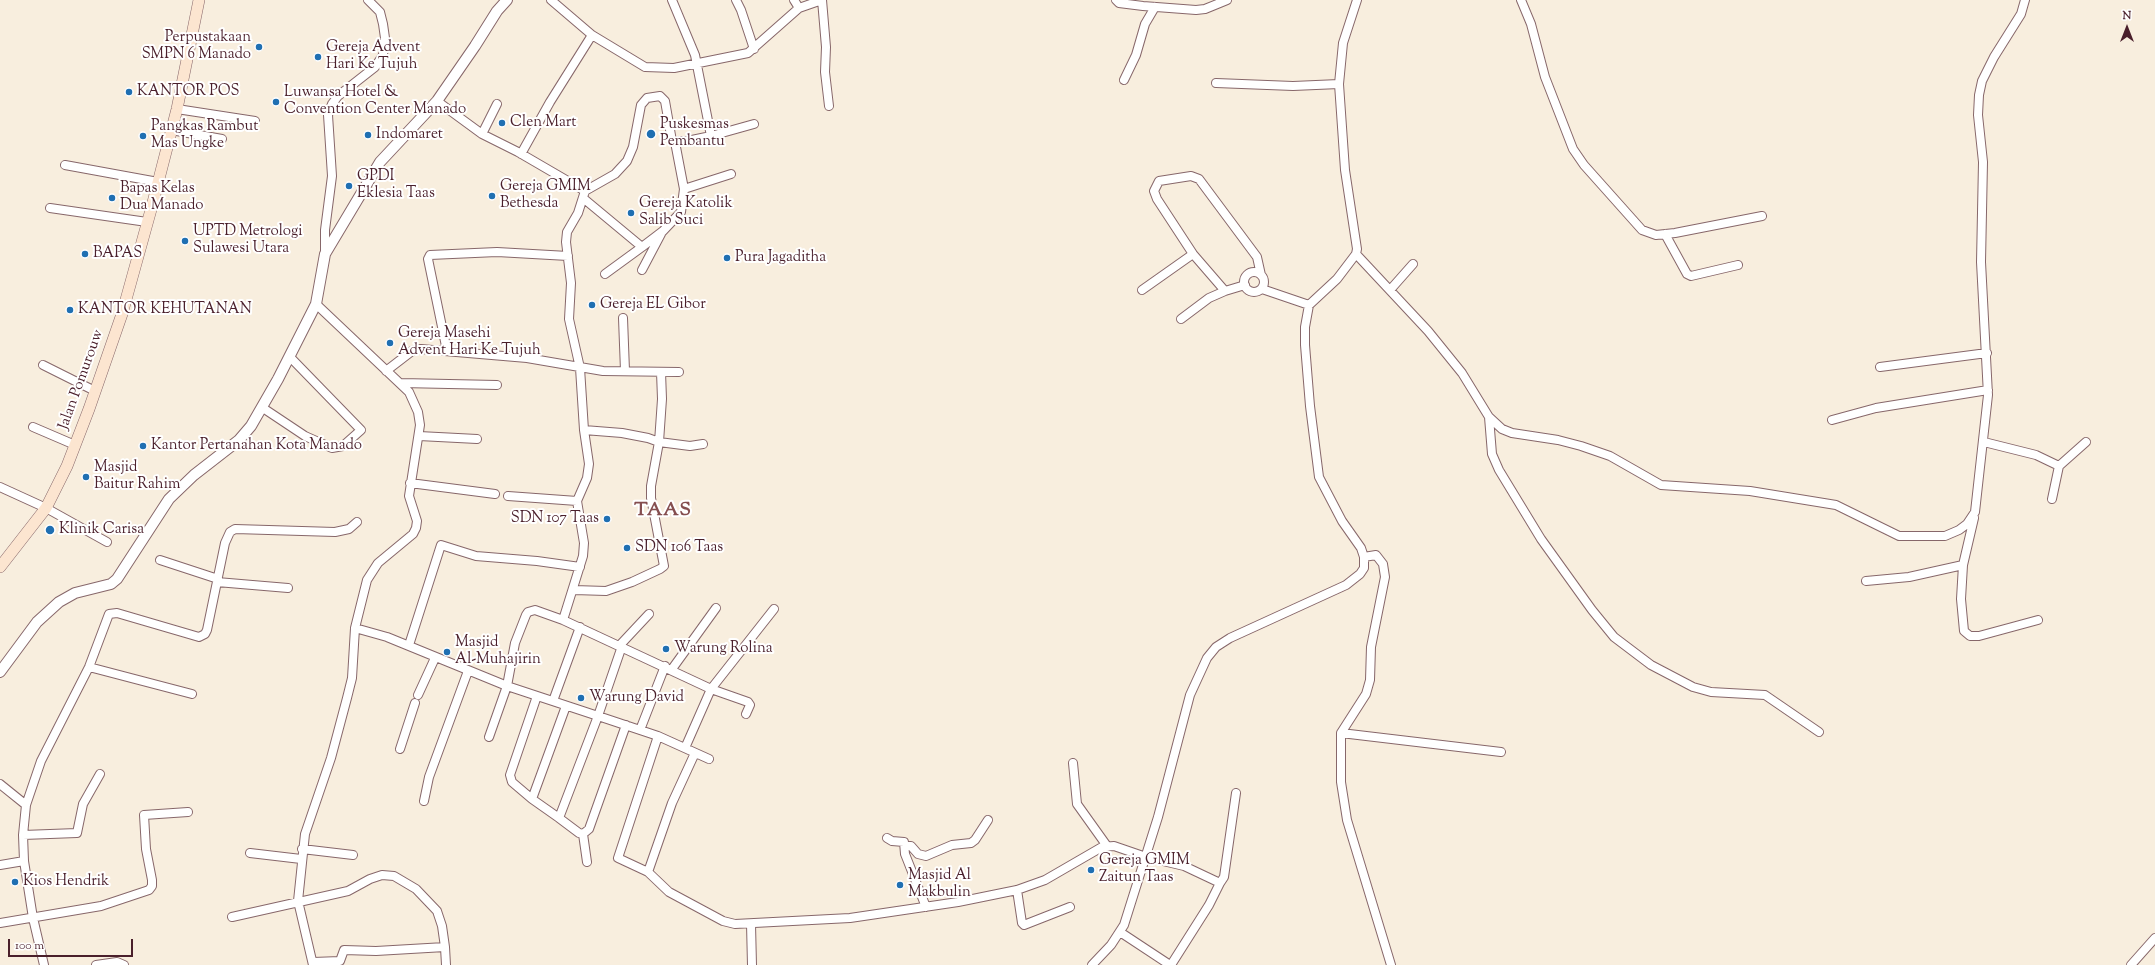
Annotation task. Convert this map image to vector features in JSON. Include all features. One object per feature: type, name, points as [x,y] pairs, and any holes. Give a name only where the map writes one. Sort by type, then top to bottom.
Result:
[{"type":"main road","name":"Jalan Pomurouw","points":[[0,566],[46,508],[75,445],[96,391],[122,314],[148,222],[177,109],[199,0]]},
{"type":"street","points":[[0,672],[37,622],[59,602],[75,593],[111,584],[117,579],[169,499],[194,475],[239,440],[263,408],[316,304],[325,254],[325,230],[332,176],[328,115],[332,104],[338,96],[374,67],[383,55],[385,38],[382,18],[380,12],[368,0]]},
{"type":"street","points":[[325,254],[380,162],[437,100],[475,46],[496,11],[507,0]]},
{"type":"street","points":[[551,0],[589,32],[649,68],[696,64],[740,56],[754,49],[799,8],[822,0],[826,47],[825,72],[829,106]]},
{"type":"street","points":[[672,0],[692,48],[711,136]]},
{"type":"street","points":[[736,0],[741,10],[754,49]]},
{"type":"street","points":[[794,0],[799,8]]},
{"type":"street","points":[[1116,0],[1119,3],[1196,10],[1227,0]]},
{"type":"street","points":[[1357,0],[1343,43],[1339,84],[1345,170],[1352,209],[1356,254],[1428,332],[1462,373],[1489,417],[1502,429],[1512,433],[1558,440],[1610,456],[1661,484],[1750,491],[1836,505],[1899,536],[1945,536],[1968,524],[1975,512]]},
{"type":"street","points":[[1521,0],[1531,24],[1550,91],[1573,149],[1584,165],[1642,230],[1656,235],[1665,234],[1762,216]]},
{"type":"street","points":[[2025,0],[2021,14],[1994,57],[1982,81],[1979,95],[1978,115],[1983,162],[1980,255],[1988,390],[1984,442],[1975,512],[1963,565],[1962,621],[1964,631],[1967,635],[1979,636],[2038,620]]},
{"type":"street","points":[[1124,80],[1136,55],[1145,24],[1155,7]]},
{"type":"street","points":[[518,152],[550,102],[589,32]]},
{"type":"street","points":[[1216,83],[1293,86],[1339,84]]},
{"type":"street","points":[[563,620],[574,590],[580,567],[584,543],[577,501],[589,470],[584,430],[580,368],[569,318],[571,282],[567,232],[578,213],[584,195],[615,174],[626,161],[633,147],[641,105],[647,98],[660,96],[665,101],[670,138],[674,142],[684,189],[682,212],[663,231],[605,274]]},
{"type":"street","points":[[437,100],[482,134],[518,152],[584,195],[642,247]]},
{"type":"street","points":[[482,134],[497,104]]},
{"type":"street","points":[[177,109],[255,121]]},
{"type":"street","points":[[674,142],[711,136],[754,124]]},
{"type":"street","points":[[171,130],[222,139]]},
{"type":"street","points":[[65,165],[158,182]]},
{"type":"street","points":[[684,189],[731,174]]},
{"type":"street","points":[[1225,290],[1193,254],[1157,199],[1154,191],[1159,181],[1191,176],[1199,179],[1257,257],[1261,275],[1264,280],[1262,289]]},
{"type":"street","points":[[50,208],[148,222]]},
{"type":"street","points":[[642,270],[663,231]]},
{"type":"street","points":[[1665,234],[1687,274],[1691,276],[1738,265]]},
{"type":"street","points":[[447,351],[429,257],[433,254],[497,252],[568,256]]},
{"type":"street","points":[[1142,290],[1193,254]]},
{"type":"street","points":[[1092,965],[1120,932],[1146,857],[1190,695],[1207,658],[1216,647],[1245,629],[1317,599],[1353,581],[1364,568],[1364,557],[1361,548],[1333,504],[1319,477],[1310,406],[1305,345],[1305,326],[1309,305],[1330,286],[1356,254]]},
{"type":"street","points":[[1390,290],[1413,264]]},
{"type":"street","points":[[1245,285],[1247,276],[1257,273],[1261,275]]},
{"type":"street","points":[[1245,285],[1252,292],[1262,289],[1309,305]]},
{"type":"street","points":[[1181,319],[1209,298],[1225,290],[1245,285]]},
{"type":"street","points":[[316,304],[386,371],[401,383],[414,401],[420,425],[410,483],[410,496],[417,521],[416,528],[413,534],[372,570],[363,592],[355,628],[352,678],[331,758],[310,814],[302,849],[298,901],[313,963],[342,962],[344,950],[373,951],[445,947]]},
{"type":"street","points":[[623,318],[625,371]]},
{"type":"street","points":[[386,371],[412,351],[421,349],[527,358],[580,368],[679,372]]},
{"type":"street","points":[[1880,367],[1987,353]]},
{"type":"street","points":[[263,408],[305,436],[332,448],[343,446],[361,430],[290,357]]},
{"type":"street","points":[[43,365],[96,391]]},
{"type":"street","points":[[574,590],[606,591],[632,582],[664,566],[651,498],[651,486],[659,442],[662,399],[661,372]]},
{"type":"street","points":[[401,383],[497,385]]},
{"type":"street","points":[[1832,420],[1876,408],[1988,390]]},
{"type":"street","points":[[1489,417],[1492,454],[1499,470],[1541,539],[1585,602],[1614,637],[1651,666],[1693,687],[1711,692],[1765,695],[1819,732]]},
{"type":"street","points":[[33,427],[75,445]]},
{"type":"street","points":[[584,430],[622,433],[648,438],[659,442],[690,446],[703,444]]},
{"type":"street","points":[[419,436],[478,440]]},
{"type":"street","points":[[1984,442],[2036,455],[2059,466]]},
{"type":"street","points":[[2052,499],[2059,466],[2086,442]]},
{"type":"street","points":[[410,483],[495,494]]},
{"type":"street","points":[[0,488],[46,508],[107,542]]},
{"type":"street","points":[[508,496],[577,501]]},
{"type":"street","points":[[44,965],[33,918],[24,861],[23,834],[26,805],[44,753],[89,667],[107,618],[112,613],[193,637],[199,637],[205,634],[228,535],[236,530],[335,532],[349,529],[357,522]]},
{"type":"street","points":[[409,645],[441,545],[465,553],[484,557],[537,561],[580,567]]},
{"type":"street","points":[[1364,557],[1376,555],[1383,564],[1385,577],[1371,647],[1370,680],[1366,694],[1341,733],[1340,782],[1347,820],[1391,965]]},
{"type":"street","points":[[160,560],[217,580],[288,588]]},
{"type":"street","points":[[1866,582],[1908,578],[1963,565]]},
{"type":"street","points":[[640,730],[669,667],[716,608]]},
{"type":"street","points":[[685,748],[711,689],[774,609]]},
{"type":"street","points":[[489,737],[507,686],[515,643],[528,612],[535,610],[563,620],[621,645],[669,667],[711,689],[748,702],[750,705],[746,714]]},
{"type":"street","points":[[559,818],[598,716],[621,645],[649,614]]},
{"type":"street","points":[[553,701],[580,627]]},
{"type":"street","points":[[355,628],[409,645],[431,656],[507,686],[658,736],[709,759]]},
{"type":"street","points":[[418,694],[431,656]]},
{"type":"street","points":[[89,667],[192,694]]},
{"type":"street","points":[[424,801],[429,777],[468,671]]},
{"type":"street","points":[[537,696],[510,775],[512,782],[532,799],[583,834],[587,862]]},
{"type":"street","points":[[400,749],[415,703]]},
{"type":"street","points":[[532,799],[566,706]]},
{"type":"street","points":[[583,834],[589,829],[626,725]]},
{"type":"street","points":[[1341,733],[1501,752]]},
{"type":"street","points":[[658,736],[618,854],[618,858],[621,861],[648,872],[669,892],[716,918],[729,923],[751,924],[850,918],[958,902],[1017,890],[1046,880],[1102,847],[1107,846],[1184,866],[1220,883]]},
{"type":"street","points":[[648,872],[672,803],[695,753]]},
{"type":"street","points":[[1073,763],[1077,804],[1107,846]]},
{"type":"street","points":[[23,834],[77,833],[83,804],[100,774]]},
{"type":"street","points":[[0,784],[26,805]]},
{"type":"street","points":[[1120,932],[1170,965],[1209,905],[1224,877],[1236,793]]},
{"type":"street","points":[[0,923],[101,906],[149,890],[152,886],[152,880],[146,849],[144,815],[188,812]]},
{"type":"street","points":[[905,846],[911,846],[918,854],[926,856],[952,845],[971,843],[975,840],[988,820]]},
{"type":"street","points":[[887,838],[892,841],[902,841],[905,846],[906,854],[926,907]]},
{"type":"street","points":[[302,849],[353,855]]},
{"type":"street","points":[[250,853],[301,859]]},
{"type":"street","points":[[0,865],[24,861]]},
{"type":"street","points":[[232,917],[348,891],[370,879],[382,876],[394,876],[416,889],[430,901],[440,917],[445,947],[446,965]]},
{"type":"street","points":[[1017,890],[1022,923],[1024,925],[1070,907]]},
{"type":"street","points":[[751,924],[752,965]]},
{"type":"street","points":[[2131,965],[2155,938]]},
{"type":"street","points":[[96,965],[117,962],[124,965]]},
{"type":"place","name":"Perpustakaan SMPN 6 Manado","points":[[259,47]]},
{"type":"place","name":"Gereja Advent Hari Ke Tujuh","points":[[318,57]]},
{"type":"place","name":"KANTOR POS","points":[[129,92]]},
{"type":"place","name":"Luwansa Hotel & Convention Center Manado","points":[[276,102]]},
{"type":"place","name":"Clen Mart","points":[[502,123]]},
{"type":"place","name":"Puskesmas Pembantu","points":[[651,134]]},
{"type":"place","name":"Indomaret","points":[[368,135]]},
{"type":"place","name":"Pangkas Rambut Mas Ungke","points":[[143,136]]},
{"type":"place","name":"GPDI Eklesia Taas","points":[[349,186]]},
{"type":"place","name":"Gereja GMIM Bethesda","points":[[492,196]]},
{"type":"place","name":"Bapas Kelas Dua Manado","points":[[112,198]]},
{"type":"place","name":"Gereja Katolik Salib Suci","points":[[631,213]]},
{"type":"place","name":"UPTD Metrologi Sulawesi Utara","points":[[185,241]]},
{"type":"place","name":"BAPAS","points":[[85,254]]},
{"type":"place","name":"Pura Jagaditha","points":[[727,258]]},
{"type":"place","name":"Gereja EL Gibor","points":[[592,305]]},
{"type":"place","name":"KANTOR KEHUTANAN","points":[[70,310]]},
{"type":"place","name":"Gereja Masehi Advent Hari Ke Tujuh","points":[[390,343]]},
{"type":"place","name":"Kantor Pertanahan Kota Manado","points":[[143,446]]},
{"type":"place","name":"Masjid Baitur Rahim","points":[[86,477]]},
{"type":"place","name":"SDN 107 Taas","points":[[607,519]]},
{"type":"place","name":"Klinik Carisa","points":[[50,530]]},
{"type":"place","name":"SDN 106 Taas","points":[[627,548]]},
{"type":"place","name":"Warung Rolina","points":[[666,649]]},
{"type":"place","name":"Masjid Al-Muhajirin","points":[[447,652]]},
{"type":"place","name":"Warung David","points":[[581,698]]},
{"type":"place","name":"Gereja GMIM Zaitun Taas","points":[[1091,870]]},
{"type":"place","name":"Kios Hendrik","points":[[15,882]]},
{"type":"place","name":"Masjid Al Makbulin","points":[[900,885]]},
{"type":"district","name":"TAAS","points":[[663,512]]}]
